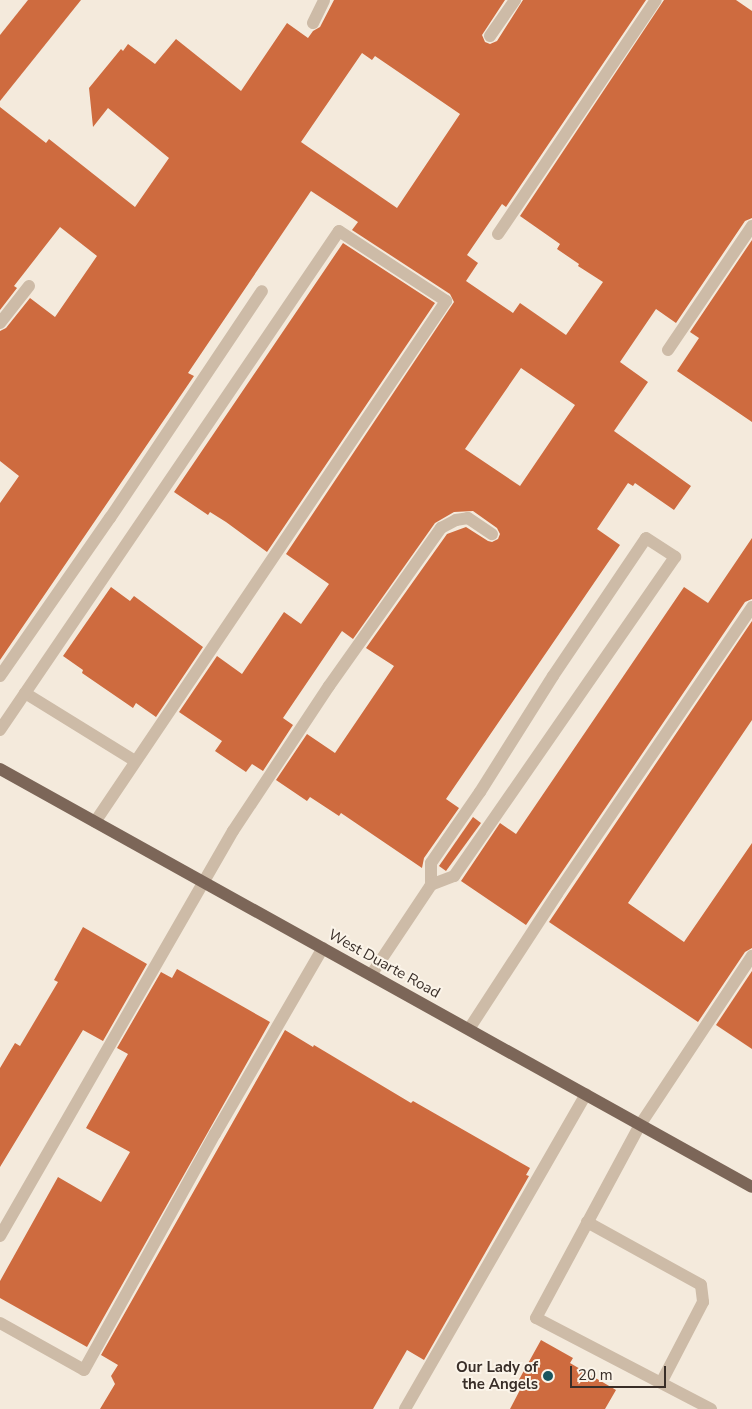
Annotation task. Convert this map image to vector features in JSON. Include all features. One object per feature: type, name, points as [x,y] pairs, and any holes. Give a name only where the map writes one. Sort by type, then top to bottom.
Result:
[{"type":"main road","name":"West Duarte Road","points":[[0,769],[752,1187]]},
{"type":"lane","points":[[312,23],[324,0]]},
{"type":"lane","points":[[490,36],[515,0]]},
{"type":"lane","points":[[498,234],[656,0]]},
{"type":"lane","points":[[668,350],[752,226]]},
{"type":"lane","points":[[0,730],[339,231],[446,301],[95,822]]},
{"type":"lane","points":[[0,323],[29,286]]},
{"type":"lane","points":[[0,676],[110,518],[262,291]]},
{"type":"lane","points":[[0,1236],[203,882],[233,832],[329,686],[440,528],[456,520],[468,518],[492,534]]},
{"type":"lane","points":[[371,975],[431,885],[431,863],[480,792],[553,676],[646,538],[675,557],[454,876],[431,885]]},
{"type":"lane","points":[[468,1030],[556,894],[752,607]]},
{"type":"lane","points":[[25,693],[135,761]]},
{"type":"lane","points":[[0,1323],[84,1370],[322,948]]},
{"type":"lane","points":[[711,1409],[536,1318],[640,1125],[752,956]]},
{"type":"lane","points":[[405,1409],[586,1094]]},
{"type":"lane","points":[[587,1222],[701,1285],[703,1302],[660,1384]]},
{"type":"building","points":[[28,0],[81,0],[0,101],[0,35]]},
{"type":"building","points":[[334,0],[505,0],[482,35],[485,42],[490,44],[497,41],[523,0],[646,0],[506,207],[502,204],[467,255],[478,263],[466,281],[513,313],[520,303],[566,335],[603,282],[578,266],[579,264],[557,249],[560,244],[520,216],[664,0],[736,0],[752,11],[752,218],[745,221],[676,323],[656,309],[620,362],[648,382],[614,431],[691,486],[674,510],[635,483],[633,486],[628,483],[597,529],[620,545],[446,799],[459,808],[424,858],[422,868],[341,813],[339,816],[310,797],[307,801],[276,780],[307,734],[335,753],[394,666],[366,648],[447,534],[466,527],[488,541],[492,542],[498,539],[500,534],[497,528],[473,511],[454,512],[435,523],[353,639],[342,631],[283,718],[293,725],[263,771],[252,764],[246,772],[215,751],[222,741],[179,712],[217,656],[242,674],[284,612],[301,624],[329,584],[286,554],[454,302],[450,294],[352,230],[358,222],[311,191],[188,373],[194,376],[0,660],[0,503],[19,476],[0,461],[0,331],[6,328],[30,298],[55,317],[97,256],[60,227],[14,286],[17,288],[0,310],[0,107],[46,143],[49,139],[135,207],[169,158],[108,108],[93,127],[89,88],[121,49],[123,51],[128,44],[155,64],[176,39],[241,91],[287,23],[308,38],[313,31],[320,27]],"holes":[[[362,53],[372,60],[375,56],[460,114],[397,208],[301,142]],[[521,368],[575,405],[520,486],[465,449]]]},
{"type":"building","points":[[752,240],[752,422],[677,371],[699,338],[690,332]]},
{"type":"building","points":[[343,243],[435,303],[267,552],[226,522],[210,512],[208,515],[174,492]]},
{"type":"building","points":[[752,538],[752,599],[745,602],[526,925],[461,881],[500,823],[516,834],[684,587],[708,603]]},
{"type":"building","points":[[111,587],[130,601],[134,596],[203,647],[156,717],[136,703],[133,708],[82,673],[83,670],[63,656]]},
{"type":"building","points":[[752,621],[752,720],[628,903],[684,942],[752,843],[752,948],[745,952],[698,1022],[549,922]]},
{"type":"building","points":[[473,817],[481,823],[446,871],[439,866]]},
{"type":"building","points":[[83,927],[147,964],[103,1041],[83,1030],[0,1167],[0,1068],[15,1043],[20,1046],[58,982],[54,980]]},
{"type":"building","points":[[177,969],[270,1022],[87,1347],[0,1298],[0,1281],[58,1177],[101,1202],[130,1152],[86,1128],[128,1054],[117,1048],[161,972],[172,978]]},
{"type":"building","points":[[752,971],[752,1049],[716,1025]]},
{"type":"building","points":[[285,1030],[313,1047],[314,1045],[411,1103],[413,1101],[530,1168],[526,1175],[529,1176],[424,1360],[407,1350],[373,1409],[100,1409],[115,1384],[111,1376],[118,1365],[101,1355]]},
{"type":"building","name":"Our Lady of the Angels","points":[[541,1340],[573,1358],[570,1363],[616,1390],[605,1409],[510,1409],[521,1388],[516,1385]]},
{"type":"place","name":"Our Lady of the Angels","points":[[548,1376]]}]
